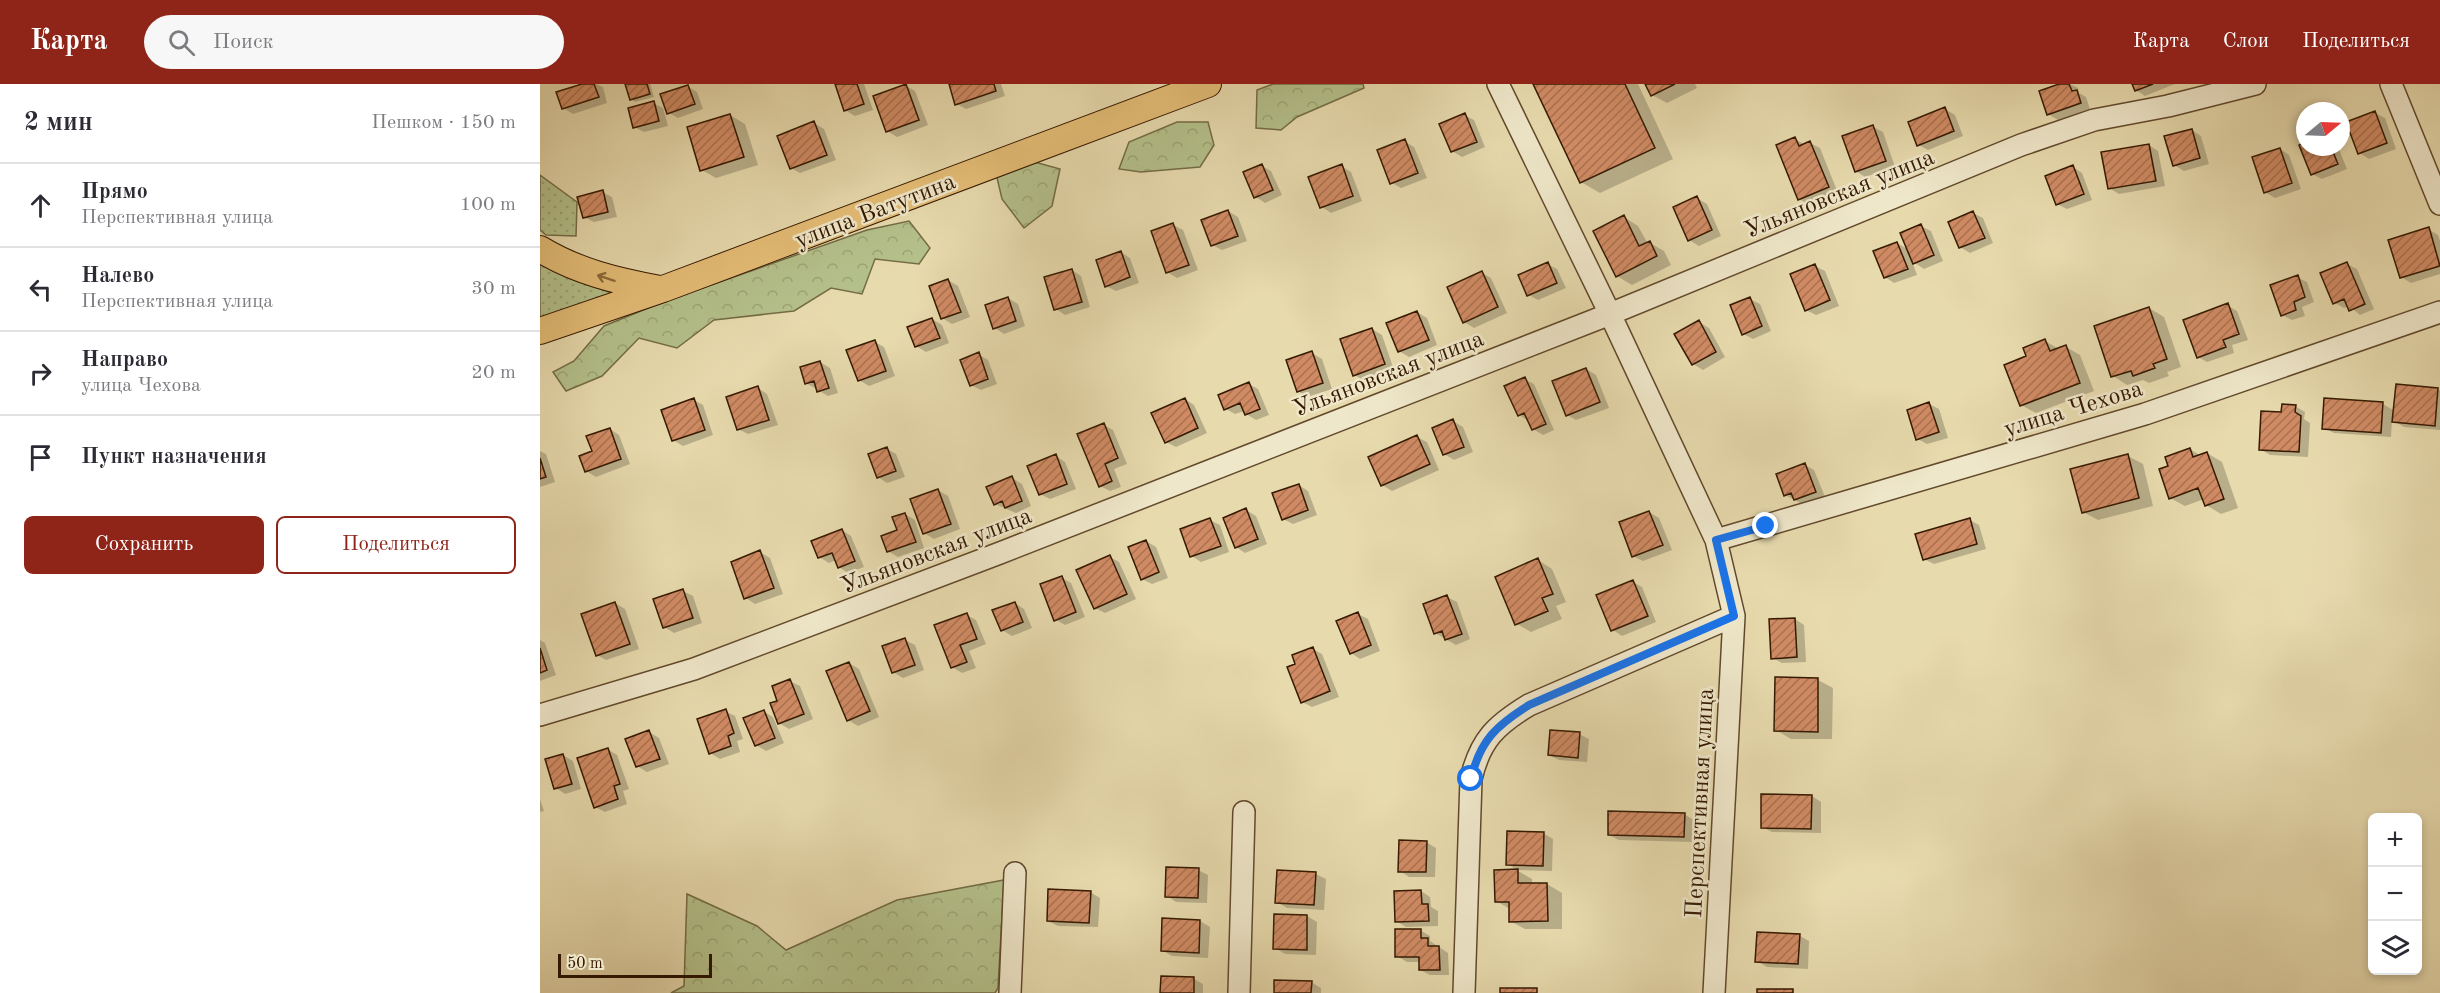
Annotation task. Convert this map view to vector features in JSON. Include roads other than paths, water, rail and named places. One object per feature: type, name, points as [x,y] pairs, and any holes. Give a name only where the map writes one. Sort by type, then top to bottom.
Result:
[{"type":"main road","name":"улица Ватутина","points":[[540,331],[663,289],[1208,84]]},
{"type":"main road","points":[[540,249],[564,264],[613,280],[663,289]]},
{"type":"street","name":"Перспективная улица","points":[[1498,84],[1610,314],[1716,540],[1734,616],[1714,993]]},
{"type":"street","name":"Ульяновская улица","points":[[540,715],[694,669],[1000,553],[1610,314],[2021,146],[2094,120],[2168,106],[2255,84]]},
{"type":"street","points":[[2391,84],[2440,204]]},
{"type":"street","name":"улица Чехова","points":[[1716,540],[2145,414],[2440,312]]},
{"type":"street","points":[[1464,993],[1471,779],[1476,758],[1484,741],[1506,720],[1529,705],[1734,616]]},
{"type":"street","points":[[1239,993],[1244,812]]},
{"type":"street","points":[[1010,993],[1016,873]]}]
